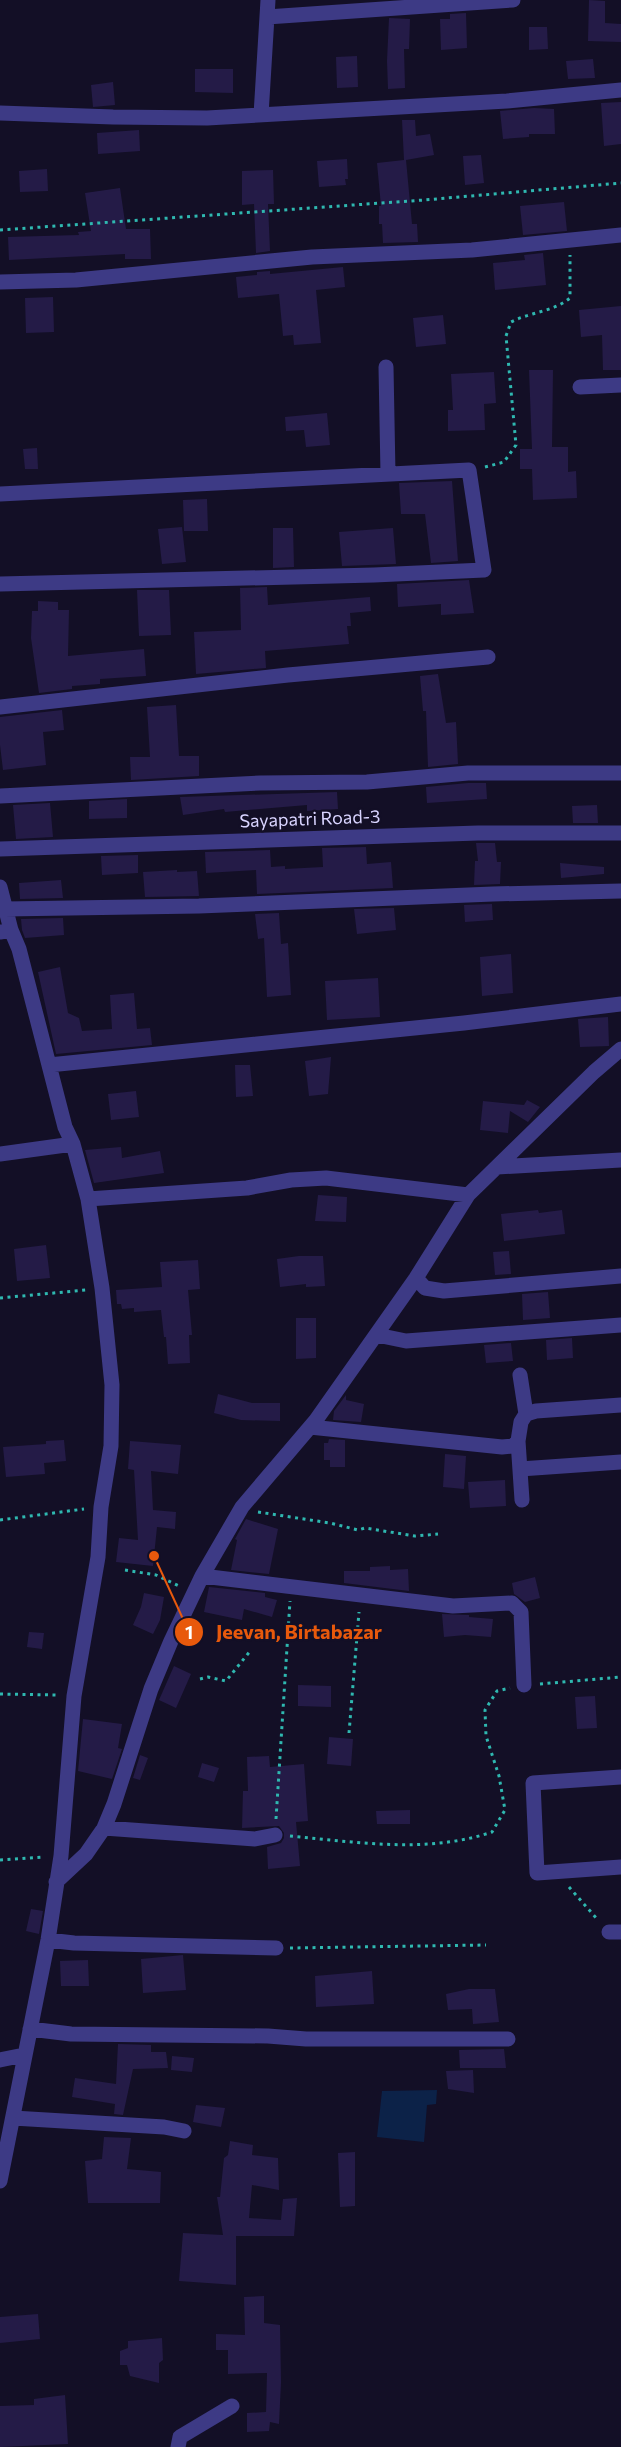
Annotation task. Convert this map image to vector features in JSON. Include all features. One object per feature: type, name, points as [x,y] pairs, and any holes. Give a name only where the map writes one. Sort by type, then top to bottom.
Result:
[{"type":"street","points":[[261,115],[268,0]]},
{"type":"street","points":[[267,17],[513,0]]},
{"type":"street","points":[[0,113],[207,118],[507,101],[621,90]]},
{"type":"street","points":[[0,282],[76,280],[312,257],[472,250],[621,235]]},
{"type":"street","points":[[386,367],[388,474]]},
{"type":"street","points":[[579,387],[621,385]]},
{"type":"street","points":[[0,494],[469,470],[484,570],[374,575],[0,584]]},
{"type":"street","points":[[0,707],[254,679],[488,657]]},
{"type":"street","points":[[0,796],[260,783],[367,782],[468,773],[621,773]]},
{"type":"street","name":"Sayapatri Road-3","points":[[0,849],[477,833],[621,833]]},
{"type":"street","points":[[0,887],[5,909],[5,931],[19,949],[65,1127],[73,1144],[88,1199],[102,1288],[112,1385],[111,1446],[101,1507],[98,1557],[74,1696],[61,1856],[48,1940],[0,2181]]},
{"type":"street","points":[[5,909],[211,906],[621,891]]},
{"type":"street","points":[[49,1065],[464,1023],[621,1004]]},
{"type":"street","points":[[56,1881],[86,1854],[104,1828],[151,1689],[202,1576],[243,1507],[310,1428],[416,1278],[468,1195],[594,1072],[621,1049]]},
{"type":"street","points":[[0,1154],[73,1144]]},
{"type":"street","points":[[497,1167],[621,1160]]},
{"type":"street","points":[[88,1199],[237,1189],[291,1180],[326,1178],[468,1195]]},
{"type":"street","points":[[416,1278],[425,1288],[444,1291],[621,1276]]},
{"type":"street","points":[[377,1335],[405,1341],[621,1325]]},
{"type":"street","points":[[520,1375],[526,1414],[521,1422],[518,1441],[522,1500]]},
{"type":"street","points":[[526,1414],[536,1411],[621,1405]]},
{"type":"street","points":[[310,1428],[502,1447],[513,1446],[518,1441]]},
{"type":"street","points":[[520,1469],[621,1462]]},
{"type":"street","points":[[202,1576],[453,1606],[512,1603],[521,1612],[524,1685]]},
{"type":"street","points":[[621,1777],[533,1783],[537,1873],[621,1867]]},
{"type":"street","points":[[104,1828],[255,1839],[275,1835]]},
{"type":"street","points":[[48,1940],[74,1943],[276,1948]]},
{"type":"street","points":[[30,2029],[71,2034],[268,2036],[306,2039],[508,2039]]},
{"type":"street","points":[[0,2060],[24,2055]]},
{"type":"street","points":[[13,2118],[164,2127],[184,2131]]},
{"type":"street","points":[[177,2447],[180,2437],[232,2406]]},
{"type":"path","points":[[0,230],[401,202],[621,183]]},
{"type":"path","points":[[469,470],[504,462],[516,445],[506,336],[511,322],[526,315],[560,306],[570,298],[569,240]]},
{"type":"path","points":[[0,1298],[102,1288]]},
{"type":"path","points":[[0,1520],[101,1507]]},
{"type":"path","points":[[243,1507],[265,1514],[330,1523],[358,1530],[365,1528],[415,1536],[438,1534]]},
{"type":"path","points":[[125,1570],[156,1575],[194,1593]]},
{"type":"path","points":[[291,1587],[275,1835],[389,1845],[466,1841],[492,1832],[505,1810],[499,1776],[486,1736],[485,1710],[497,1691],[524,1685],[621,1677]]},
{"type":"path","points":[[349,1733],[360,1606],[363,1595]]},
{"type":"path","points":[[200,1679],[208,1677],[226,1681],[251,1650]]},
{"type":"path","points":[[0,1694],[74,1696]]},
{"type":"path","points":[[0,1860],[61,1856]]},
{"type":"path","points":[[555,1872],[615,1932]]},
{"type":"path","points":[[276,1948],[486,1945]]},
{"type":"water","points":[[437,2090],[436,2104],[427,2105],[424,2142],[377,2137],[382,2091]]},
{"type":"building","points":[[589,0],[605,1],[605,23],[621,24],[621,42],[588,41]]},
{"type":"building","points":[[466,13],[467,48],[441,50],[440,19],[450,19],[450,14]]},
{"type":"building","points":[[389,18],[410,19],[409,49],[404,49],[405,88],[388,89]]},
{"type":"building","points":[[529,27],[547,27],[548,49],[529,50]]},
{"type":"building","points":[[357,56],[358,87],[337,88],[336,57]]},
{"type":"building","points":[[593,59],[595,78],[568,79],[566,61]]},
{"type":"building","points":[[195,69],[233,69],[233,93],[195,92]]},
{"type":"building","points":[[113,82],[115,105],[93,107],[91,85]]},
{"type":"building","points":[[621,102],[621,144],[604,146],[601,103]]},
{"type":"building","points":[[554,109],[555,134],[529,134],[529,137],[503,139],[500,111]]},
{"type":"building","points":[[402,120],[415,120],[416,136],[430,134],[434,155],[406,160],[412,224],[417,224],[418,242],[383,243],[382,224],[379,224],[379,206],[381,206],[377,163],[404,160]]},
{"type":"building","points":[[139,130],[140,151],[98,154],[97,133]]},
{"type":"building","points":[[481,155],[484,183],[465,185],[463,156]]},
{"type":"building","points":[[347,159],[346,185],[319,187],[317,161]]},
{"type":"building","points":[[47,169],[48,191],[20,192],[19,171]]},
{"type":"building","points":[[273,170],[274,204],[268,204],[270,251],[256,253],[254,204],[242,205],[242,171]]},
{"type":"building","points":[[120,188],[126,229],[150,229],[151,259],[125,259],[125,254],[9,260],[8,237],[79,235],[78,232],[91,231],[85,193]]},
{"type":"building","points":[[564,202],[567,231],[523,235],[520,206]]},
{"type":"building","points":[[543,253],[546,285],[495,290],[493,263],[525,260],[524,255]]},
{"type":"building","points":[[343,267],[345,287],[316,290],[321,343],[294,345],[293,335],[283,336],[279,294],[238,298],[236,277],[257,275],[257,272],[270,271],[270,274]]},
{"type":"building","points":[[53,297],[54,332],[26,333],[25,298]]},
{"type":"building","points":[[621,306],[621,370],[603,370],[602,335],[581,337],[579,310]]},
{"type":"building","points":[[443,315],[446,344],[416,347],[413,318]]},
{"type":"building","points":[[529,370],[553,370],[552,447],[568,447],[568,472],[576,471],[577,498],[533,500],[532,469],[520,469],[520,449],[532,449]]},
{"type":"building","points":[[494,372],[496,403],[484,404],[485,430],[448,431],[448,410],[453,410],[451,374]]},
{"type":"building","points":[[327,413],[330,445],[306,447],[304,430],[286,431],[285,417]]},
{"type":"building","points":[[37,448],[38,469],[25,469],[23,449]]},
{"type":"building","points":[[452,481],[458,561],[431,563],[425,514],[401,514],[399,483]]},
{"type":"building","points":[[207,499],[208,531],[184,531],[183,500]]},
{"type":"building","points":[[182,527],[186,562],[162,564],[158,529]]},
{"type":"building","points":[[273,528],[293,528],[294,567],[273,568]]},
{"type":"building","points":[[393,528],[396,564],[342,566],[339,532]]},
{"type":"building","points":[[469,580],[474,613],[441,615],[441,604],[398,607],[397,584]]},
{"type":"building","points":[[267,587],[268,605],[370,597],[371,611],[350,613],[351,626],[347,626],[349,644],[265,651],[266,668],[196,674],[194,632],[241,630],[240,588]]},
{"type":"building","points":[[137,590],[169,590],[171,635],[139,636]]},
{"type":"building","points":[[38,601],[58,602],[58,610],[69,610],[68,656],[144,649],[146,676],[100,679],[100,684],[72,686],[72,689],[39,693],[31,638],[32,611],[38,611]]},
{"type":"building","points":[[438,674],[446,723],[456,722],[458,764],[428,767],[426,711],[423,711],[420,676]]},
{"type":"building","points":[[176,705],[179,756],[199,756],[199,776],[131,780],[130,757],[150,757],[147,707]]},
{"type":"building","points":[[62,710],[64,730],[43,732],[46,765],[3,770],[0,717]]},
{"type":"building","points":[[486,783],[487,799],[427,803],[426,787]]},
{"type":"building","points":[[337,792],[338,809],[307,811],[307,805],[225,812],[224,809],[183,815],[180,797]]},
{"type":"building","points":[[127,799],[127,818],[89,819],[89,801]]},
{"type":"building","points":[[50,803],[53,837],[16,839],[13,805]]},
{"type":"building","points":[[597,805],[598,823],[573,823],[572,806]]},
{"type":"building","points":[[476,843],[495,843],[497,862],[501,862],[500,884],[474,885],[475,861],[478,861]]},
{"type":"building","points":[[366,847],[367,864],[391,862],[393,888],[257,894],[256,870],[206,873],[205,852],[270,850],[271,867],[285,866],[285,869],[323,867],[322,848]]},
{"type":"building","points":[[138,855],[138,873],[102,875],[101,856]]},
{"type":"building","points":[[560,863],[604,867],[604,874],[561,878]]},
{"type":"building","points":[[177,870],[177,872],[197,871],[199,896],[145,897],[143,872]]},
{"type":"building","points":[[61,880],[63,898],[20,899],[19,883]]},
{"type":"building","points":[[492,904],[493,920],[465,922],[464,905]]},
{"type":"building","points":[[394,908],[396,930],[357,934],[354,909]]},
{"type":"building","points":[[279,913],[281,944],[288,943],[291,995],[267,997],[264,938],[258,939],[255,914]]},
{"type":"building","points":[[63,918],[64,935],[25,938],[21,919]]},
{"type":"building","points":[[511,954],[513,993],[482,996],[480,957]]},
{"type":"building","points":[[60,967],[68,1013],[79,1018],[82,1031],[112,1029],[110,995],[134,993],[137,1029],[150,1028],[152,1045],[56,1054],[38,972]]},
{"type":"building","points":[[378,978],[380,1017],[327,1020],[325,981]]},
{"type":"building","points":[[608,1017],[609,1046],[580,1047],[578,1019]]},
{"type":"building","points":[[331,1057],[328,1094],[309,1096],[305,1061]]},
{"type":"building","points":[[235,1065],[250,1065],[253,1096],[236,1097]]},
{"type":"building","points":[[136,1091],[139,1117],[111,1120],[108,1094]]},
{"type":"building","points":[[527,1100],[540,1107],[528,1122],[510,1111],[508,1133],[480,1130],[483,1101],[524,1105]]},
{"type":"building","points":[[121,1147],[122,1158],[160,1151],[164,1173],[94,1183],[85,1150]]},
{"type":"building","points":[[318,1195],[347,1197],[346,1222],[315,1221]]},
{"type":"building","points":[[538,1210],[539,1213],[562,1210],[565,1234],[504,1241],[501,1214]]},
{"type":"building","points":[[46,1245],[50,1278],[17,1281],[14,1249]]},
{"type":"building","points":[[509,1251],[511,1274],[495,1275],[493,1252]]},
{"type":"building","points":[[323,1256],[325,1286],[306,1287],[306,1284],[280,1287],[277,1259]]},
{"type":"building","points":[[198,1260],[200,1289],[188,1290],[192,1335],[189,1335],[190,1363],[168,1364],[161,1310],[134,1312],[134,1308],[122,1309],[121,1304],[117,1304],[116,1290],[162,1287],[160,1262]]},
{"type":"building","points":[[548,1292],[550,1318],[523,1320],[522,1294]]},
{"type":"building","points":[[296,1318],[316,1318],[316,1358],[296,1359]]},
{"type":"building","points":[[572,1338],[573,1358],[547,1360],[546,1340]]},
{"type":"building","points":[[511,1343],[513,1361],[486,1363],[484,1345]]},
{"type":"building","points":[[218,1394],[252,1403],[280,1403],[280,1421],[241,1420],[214,1413]]},
{"type":"building","points":[[346,1395],[346,1400],[364,1404],[361,1422],[333,1420],[334,1411]]},
{"type":"building","points":[[329,1439],[345,1440],[345,1467],[330,1467],[330,1460],[324,1460],[324,1443],[328,1443]]},
{"type":"building","points":[[64,1440],[66,1461],[44,1463],[45,1474],[6,1477],[3,1447],[46,1444],[46,1441]]},
{"type":"building","points":[[130,1441],[181,1445],[178,1474],[151,1471],[153,1510],[176,1512],[175,1529],[157,1527],[153,1566],[116,1562],[119,1538],[138,1540],[134,1470],[128,1469]]},
{"type":"building","points":[[445,1454],[466,1456],[464,1489],[443,1487]]},
{"type":"building","points":[[505,1480],[506,1506],[470,1508],[468,1482]]},
{"type":"building","points":[[246,1519],[278,1529],[269,1574],[231,1570],[237,1540],[235,1539]]},
{"type":"building","points":[[390,1566],[390,1570],[408,1569],[409,1591],[344,1583],[344,1571],[370,1571],[370,1567]]},
{"type":"building","points":[[535,1577],[540,1598],[525,1602],[514,1594],[512,1583]]},
{"type":"building","points":[[209,1587],[265,1593],[265,1597],[277,1600],[272,1617],[244,1609],[242,1620],[204,1612]]},
{"type":"building","points":[[144,1593],[164,1597],[160,1620],[153,1634],[133,1625]]},
{"type":"building","points":[[442,1614],[493,1619],[491,1637],[465,1635],[444,1637]]},
{"type":"building","points":[[29,1632],[44,1633],[42,1649],[27,1647]]},
{"type":"building","points":[[174,1666],[191,1674],[176,1708],[159,1700]]},
{"type":"building","points":[[298,1685],[331,1686],[331,1707],[298,1706]]},
{"type":"building","points":[[595,1696],[597,1728],[577,1729],[575,1697]]},
{"type":"building","points":[[83,1719],[122,1724],[118,1748],[122,1749],[112,1779],[78,1771]]},
{"type":"building","points":[[329,1737],[353,1739],[351,1766],[327,1764]]},
{"type":"building","points":[[140,1755],[148,1758],[140,1780],[133,1778]]},
{"type":"building","points":[[269,1756],[270,1767],[304,1764],[308,1821],[296,1822],[300,1866],[268,1869],[267,1847],[281,1843],[284,1838],[284,1833],[279,1826],[242,1828],[243,1791],[248,1791],[247,1757]]},
{"type":"building","points":[[202,1763],[219,1768],[214,1782],[198,1777]]},
{"type":"building","points":[[410,1810],[410,1824],[377,1824],[376,1811]]},
{"type":"building","points":[[31,1909],[43,1911],[39,1934],[26,1931]]},
{"type":"building","points":[[183,1955],[186,1990],[143,1993],[141,1959]]},
{"type":"building","points":[[88,1960],[89,1986],[61,1986],[60,1961]]},
{"type":"building","points":[[372,1971],[374,2004],[316,2007],[315,1976]]},
{"type":"building","points":[[469,1989],[495,1989],[499,2022],[473,2024],[472,2009],[448,2010],[446,1994]]},
{"type":"building","points":[[118,2044],[151,2045],[151,2052],[166,2052],[168,2068],[133,2069],[123,2115],[114,2114],[115,2104],[72,2097],[75,2078],[116,2084]]},
{"type":"building","points":[[504,2049],[506,2068],[460,2068],[459,2050]]},
{"type":"building","points":[[172,2056],[194,2058],[192,2072],[171,2070]]},
{"type":"building","points":[[473,2070],[474,2093],[448,2089],[446,2071]]},
{"type":"building","points":[[196,2105],[225,2108],[221,2127],[193,2122]]},
{"type":"building","points":[[104,2137],[131,2138],[127,2169],[161,2172],[160,2203],[88,2203],[85,2161],[102,2159]]},
{"type":"building","points":[[230,2141],[253,2145],[252,2155],[278,2158],[279,2190],[252,2185],[249,2218],[281,2220],[283,2199],[297,2198],[294,2236],[236,2236],[236,2285],[179,2281],[183,2233],[223,2235],[217,2197],[220,2197],[224,2158],[228,2155]]},
{"type":"building","points":[[355,2152],[355,2206],[340,2207],[338,2153]]},
{"type":"building","points":[[264,2296],[264,2323],[280,2325],[279,2424],[270,2422],[269,2431],[247,2432],[247,2413],[266,2412],[267,2373],[228,2374],[228,2350],[216,2350],[216,2334],[245,2335],[244,2297]]},
{"type":"building","points":[[38,2314],[40,2339],[0,2343],[0,2317]]},
{"type":"building","points":[[162,2338],[163,2360],[159,2363],[159,2383],[130,2376],[127,2365],[120,2365],[120,2351],[128,2348],[128,2341]]},
{"type":"building","points":[[65,2395],[68,2444],[0,2447],[0,2406],[34,2405],[34,2399]]},
{"type":"place","name":"Jeevan, Birtabazar","points":[[154,1556]]}]
